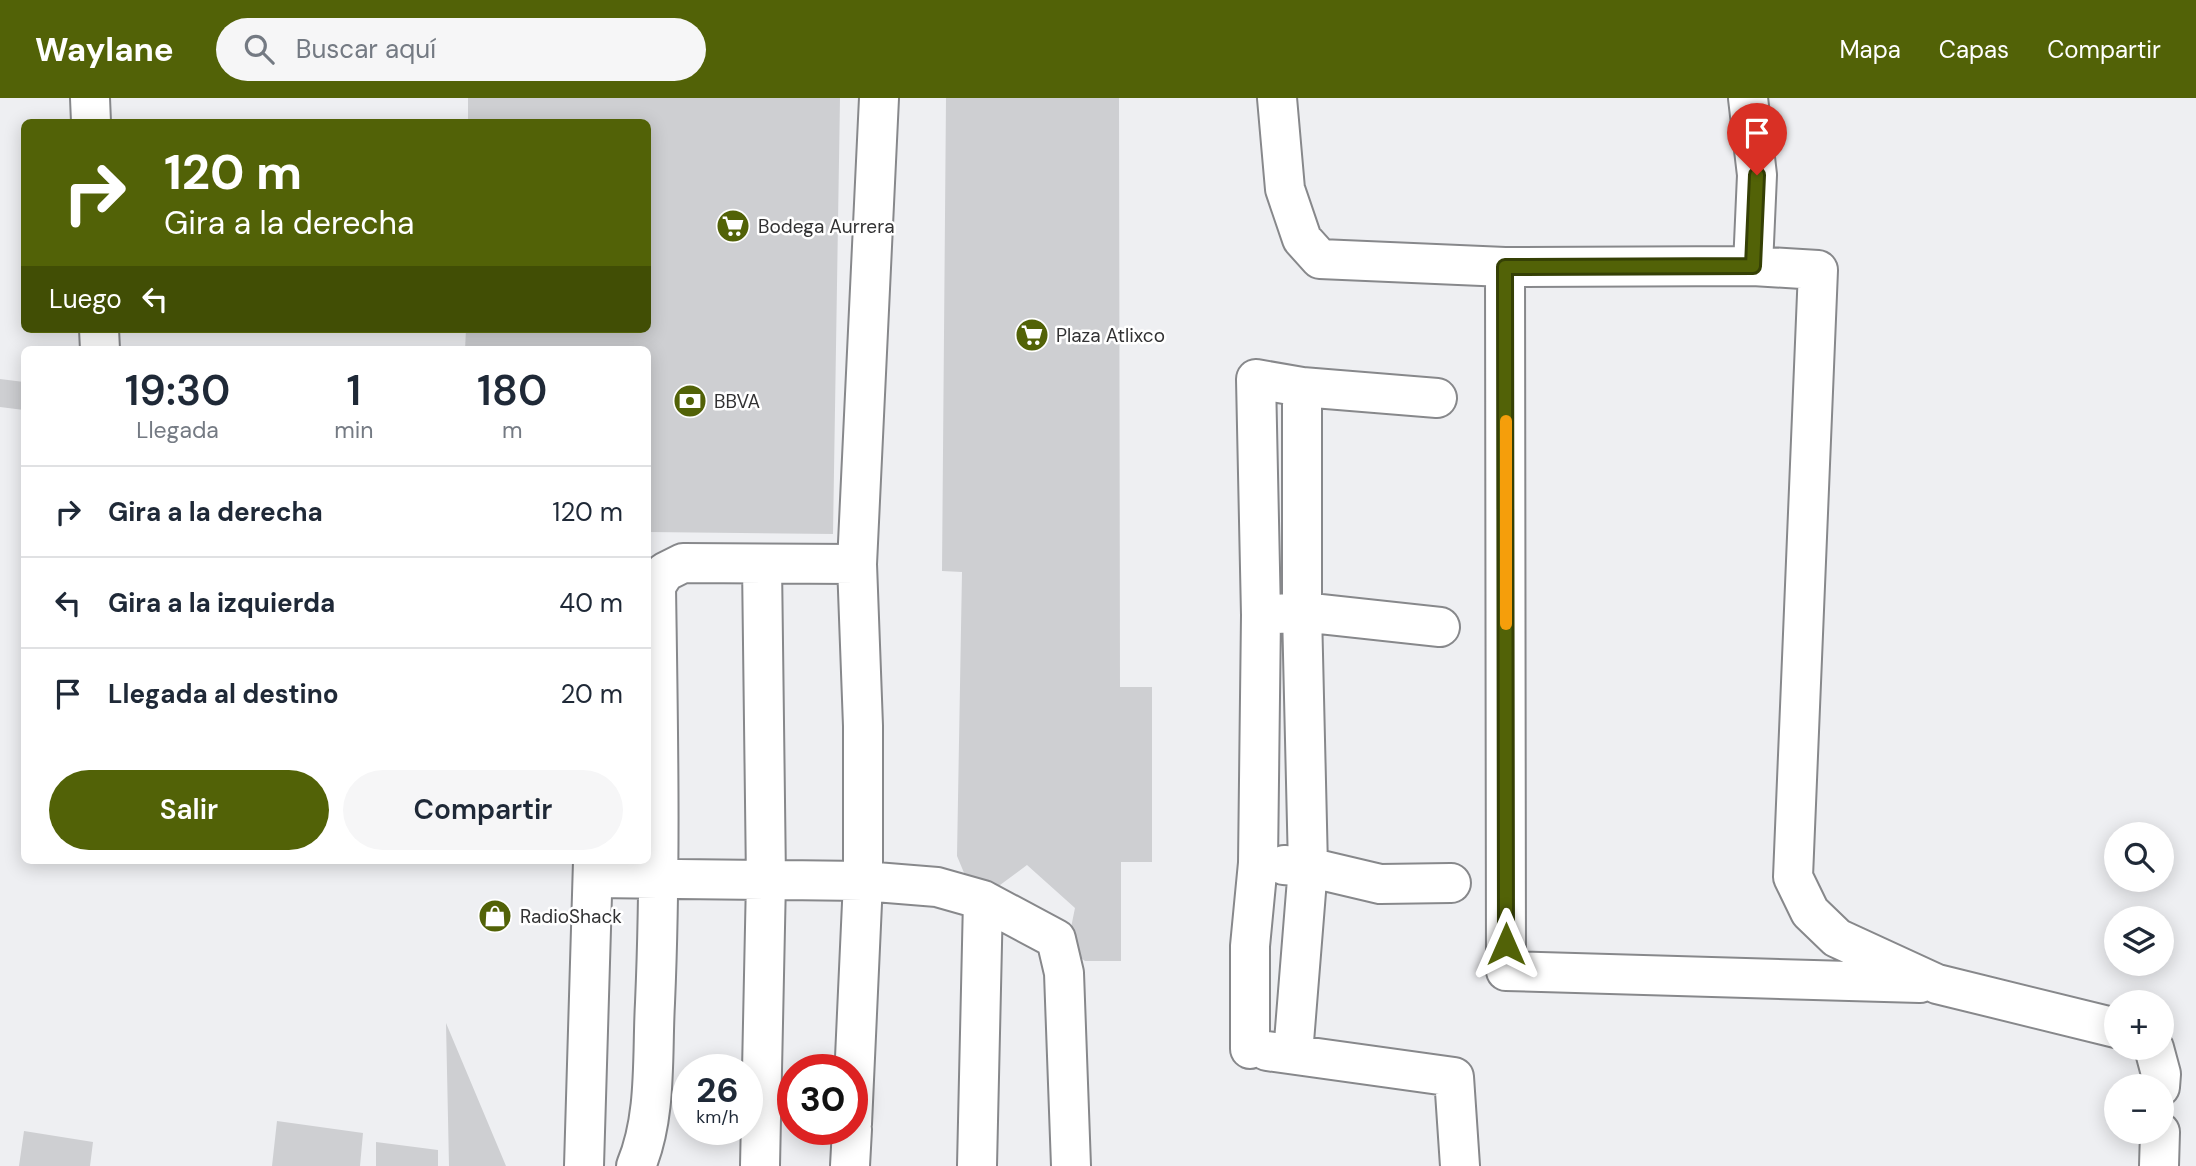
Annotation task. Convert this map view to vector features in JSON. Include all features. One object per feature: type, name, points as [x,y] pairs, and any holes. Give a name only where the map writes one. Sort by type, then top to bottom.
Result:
[{"type":"street","points":[[90,98],[91,119]]},
{"type":"street","points":[[855,1054],[863,881],[863,726],[857,564],[879,98]]},
{"type":"street","points":[[1277,98],[1285,189],[1302,239],[1320,259],[1505,267],[1753,266],[1818,270],[1793,877],[1810,912],[1837,938],[1937,984],[2104,1025]]},
{"type":"street","points":[[1748,98],[1757,175],[1753,266]]},
{"type":"street","points":[[1505,267],[1506,971],[1937,984]]},
{"type":"street","points":[[1437,398],[1302,387],[1256,379],[1261,615],[1258,863],[1238,1048],[1454,1077],[1460,1166]]},
{"type":"street","points":[[1293,1054],[1307,867],[1302,612],[1302,387]]},
{"type":"street","points":[[636,1166],[643,1148],[650,1105],[660,880],[656,586],[665,572],[683,563],[857,564]]},
{"type":"street","points":[[760,1166],[766,880],[762,564]]},
{"type":"street","points":[[1261,615],[1302,612],[1440,626]]},
{"type":"street","points":[[1258,863],[1307,867],[1380,884],[1451,883]]},
{"type":"street","points":[[584,1166],[593,870],[660,880],[863,881],[937,887],[983,900],[1056,939],[1064,973],[1071,1166]]},
{"type":"street","points":[[977,1166],[983,900]]},
{"type":"street","points":[[2160,1144],[2160,1166]]},
{"type":"street","points":[[850,1166],[851,1145]]},
{"type":"building","name":"Bodega Aurrera","points":[[468,98],[840,98],[833,534],[651,532],[651,346],[465,346],[466,333],[651,333],[651,119],[468,119]]},
{"type":"building","name":"Plaza Atlixco","points":[[946,98],[1119,98],[1120,687],[1152,687],[1152,862],[1121,862],[1121,961],[1085,961],[1067,947],[1075,908],[1027,865],[996,888],[967,880],[957,856],[962,572],[942,571]]},
{"type":"building","points":[[0,379],[21,382],[21,410],[0,407]]},
{"type":"building","points":[[446,1023],[506,1166],[449,1166]]},
{"type":"building","points":[[277,1121],[363,1133],[360,1166],[272,1166]]},
{"type":"building","points":[[24,1131],[93,1142],[90,1166],[19,1166]]},
{"type":"building","points":[[376,1142],[438,1150],[438,1166],[376,1166]]},
{"type":"slow traffic","points":[[1506,421],[1506,624]]},
{"type":"place","name":"Bodega Aurrera","points":[[733,226]]},
{"type":"place","name":"Plaza Atlixco","points":[[1032,335]]},
{"type":"place","name":"BBVA","points":[[690,401]]},
{"type":"place","name":"RadioShack","points":[[495,916]]},
{"type":"route","points":[[1506,944],[1505,267],[1753,266],[1757,175]]}]
